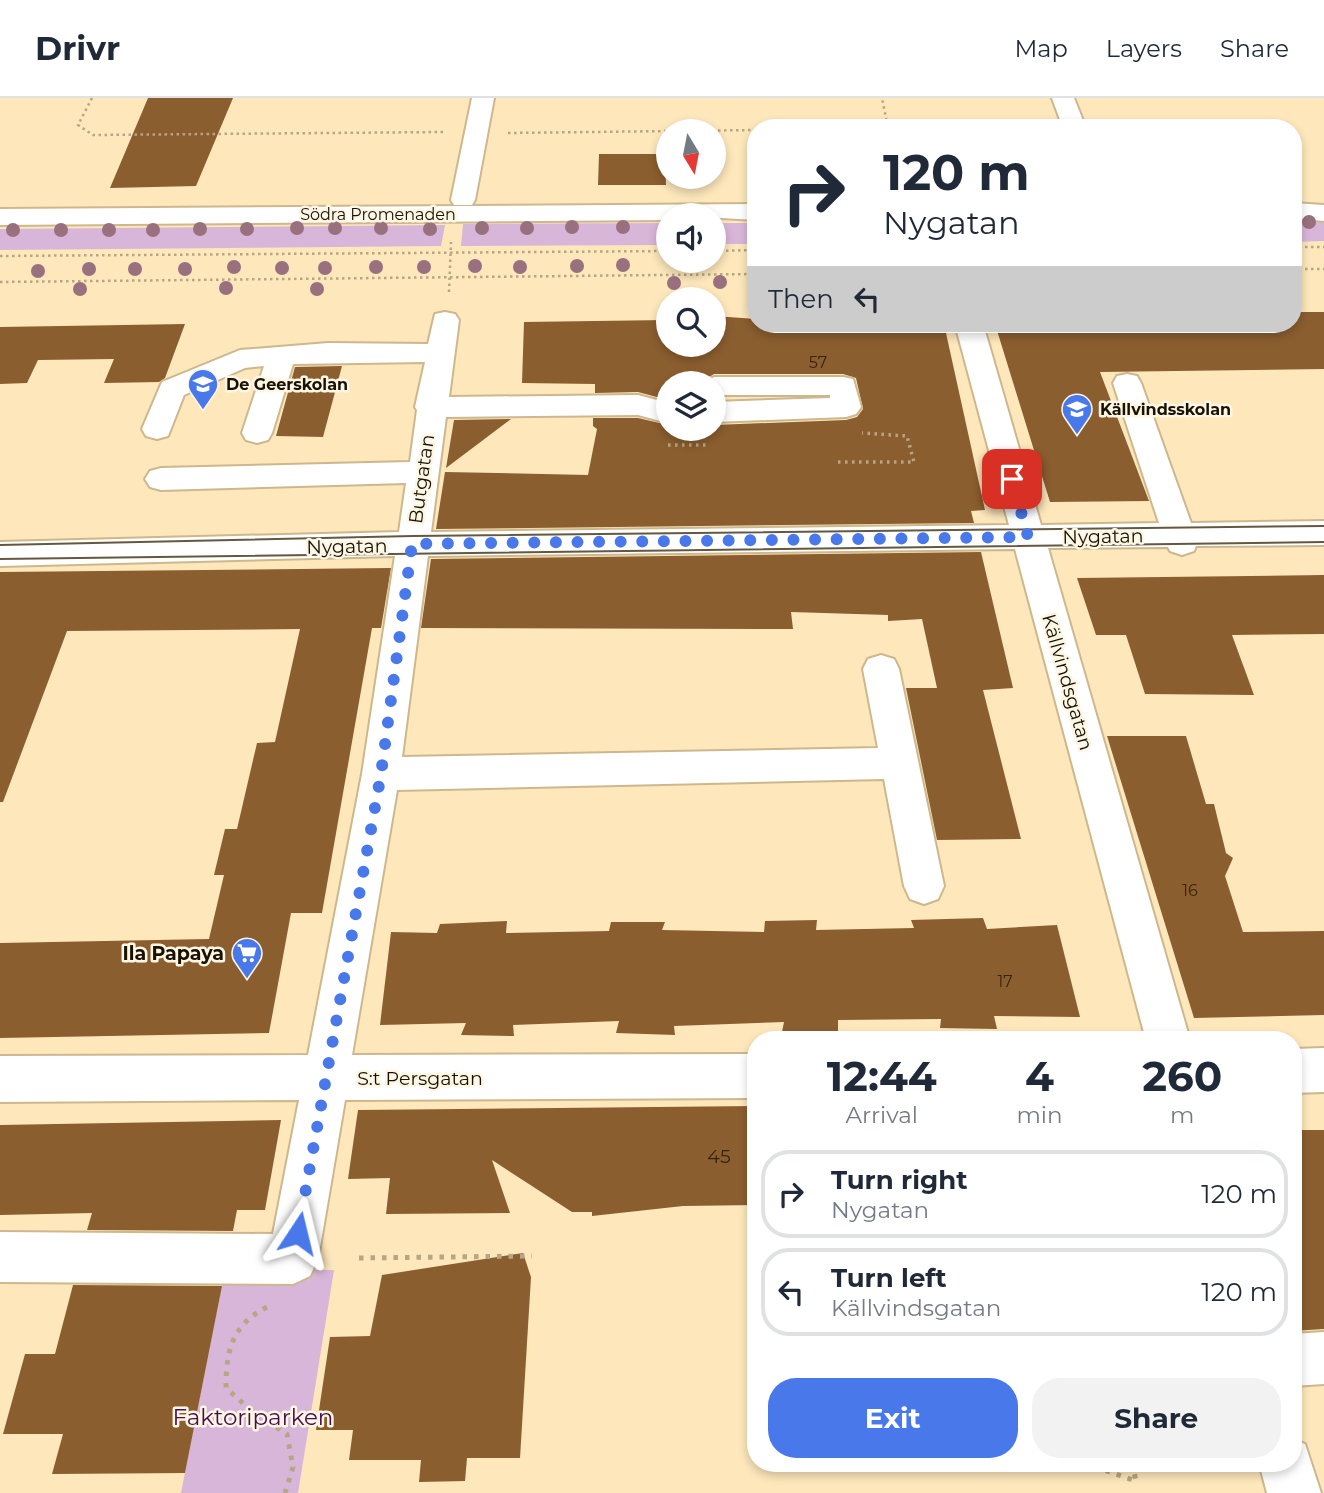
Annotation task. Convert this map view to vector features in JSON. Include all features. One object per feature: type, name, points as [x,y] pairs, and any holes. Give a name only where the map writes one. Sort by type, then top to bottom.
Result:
[{"type":"street","points":[[463,200],[483,98]]},
{"type":"street","points":[[1063,98],[1071,119]]},
{"type":"street","points":[[1302,208],[1324,206]]},
{"type":"street","points":[[1302,210],[1324,213]]},
{"type":"street","name":"Södra Promenaden","points":[[0,217],[747,212]]},
{"type":"street","name":"Butgatan","points":[[293,1259],[381,774],[444,320]]},
{"type":"street","name":"Källvindsgatan","points":[[971,333],[1165,1031]]},
{"type":"street","points":[[157,429],[172,389],[240,359],[328,352],[439,353]]},
{"type":"street","points":[[257,433],[281,356]]},
{"type":"street","points":[[1127,383],[1181,539]]},
{"type":"street","points":[[638,405],[643,386],[656,386]]},
{"type":"street","points":[[726,386],[843,386],[846,407],[726,411]]},
{"type":"street","points":[[430,407],[638,405],[656,410]]},
{"type":"street","points":[[161,479],[422,472]]},
{"type":"street","name":"Nygatan","points":[[0,554],[412,544],[1028,537],[1181,539],[1324,533]]},
{"type":"street","points":[[881,669],[924,886]]},
{"type":"street","points":[[381,774],[899,763]]},
{"type":"street","points":[[1302,1071],[1324,1070]]},
{"type":"street","name":"S:t Persgatan","points":[[0,1079],[747,1076]]},
{"type":"street","points":[[0,1257],[293,1259]]},
{"type":"street","points":[[1302,1360],[1324,1359]]},
{"type":"street","points":[[1288,1472],[1294,1493]]},
{"type":"path","points":[[92,98],[78,124],[93,135],[747,130]]},
{"type":"path","points":[[882,98],[886,119]]},
{"type":"path","points":[[1302,247],[1324,247]]},
{"type":"path","points":[[726,251],[747,250]]},
{"type":"path","points":[[0,257],[656,251]]},
{"type":"path","points":[[444,320],[451,277],[449,253]]},
{"type":"path","points":[[1302,269],[1324,269]]},
{"type":"path","points":[[0,282],[747,274]]},
{"type":"path","points":[[823,406],[828,432],[907,436],[914,462],[838,462]]},
{"type":"path","points":[[668,445],[707,445]]},
{"type":"path","points":[[359,1258],[532,1256]]},
{"type":"path","points":[[285,1493],[293,1467],[286,1434],[253,1412],[226,1388],[226,1353],[238,1325],[264,1308],[286,1304],[293,1259]]},
{"type":"path","points":[[1110,1472],[1136,1481],[1134,1472]]},
{"type":"green space","points":[[1302,220],[1324,220],[1324,241],[1302,242]]},
{"type":"green space","points":[[656,223],[656,245],[461,246],[463,224]]},
{"type":"green space","points":[[726,223],[747,223],[747,244],[726,244]]},
{"type":"green space","points":[[445,225],[441,246],[0,250],[0,229]]},
{"type":"green space","name":"Faktoriparken","points":[[225,1270],[334,1270],[298,1493],[181,1493]]},
{"type":"building","points":[[148,98],[233,98],[196,186],[110,188]]},
{"type":"building","points":[[599,154],[656,154],[656,185],[598,185]]},
{"type":"building","name":"Källvindsskolan","points":[[1302,312],[1324,312],[1324,369],[1100,372],[1149,501],[1050,502],[998,333],[1302,333]]},
{"type":"building","points":[[726,317],[747,318],[747,333],[946,333],[985,510],[971,511],[974,523],[436,529],[445,472],[588,475],[597,429],[593,426],[593,418],[638,418],[656,422],[656,441],[726,441],[726,425],[846,420],[857,417],[863,409],[856,378],[843,374],[656,371],[656,397],[638,392],[595,393],[595,384],[522,383],[524,322],[656,320],[656,357],[726,357]]},
{"type":"building","points":[[185,324],[165,378],[159,382],[104,383],[114,359],[38,360],[27,383],[0,384],[0,327]]},
{"type":"building","points":[[342,366],[323,437],[276,436],[295,367]]},
{"type":"building","points":[[511,419],[446,468],[454,420]]},
{"type":"building","points":[[981,552],[1013,688],[983,690],[1021,839],[937,840],[906,688],[937,688],[922,619],[888,621],[888,615],[791,612],[793,629],[421,628],[431,559]]},
{"type":"building","points":[[391,568],[381,628],[372,628],[322,913],[291,913],[269,1033],[0,1038],[0,943],[209,939],[224,875],[214,875],[225,829],[237,829],[257,743],[275,742],[300,629],[67,631],[3,802],[0,802],[0,572]]},
{"type":"building","points":[[1324,575],[1324,634],[1232,635],[1254,695],[1145,694],[1126,635],[1096,635],[1077,578]]},
{"type":"building","points":[[1107,736],[1186,736],[1206,804],[1214,804],[1226,853],[1233,858],[1225,876],[1243,932],[1324,931],[1324,1015],[1194,1018]]},
{"type":"building","points":[[983,918],[987,929],[1057,925],[1080,1017],[994,1016],[997,1029],[940,1028],[941,1019],[838,1020],[838,1031],[782,1031],[784,1022],[674,1026],[675,1035],[616,1033],[619,1021],[513,1025],[514,1036],[461,1035],[466,1023],[380,1025],[391,932],[437,933],[440,924],[507,921],[506,933],[609,931],[611,922],[665,922],[662,930],[764,932],[765,921],[817,920],[816,930],[914,928],[911,920]]},
{"type":"building","points":[[747,1106],[747,1205],[683,1206],[592,1216],[592,1212],[572,1212],[492,1160],[510,1213],[386,1214],[390,1178],[348,1179],[358,1110]]},
{"type":"building","points":[[281,1120],[265,1210],[237,1210],[233,1231],[87,1230],[92,1213],[0,1215],[0,1125]]},
{"type":"building","points":[[1302,1130],[1324,1130],[1324,1329],[1302,1330]]},
{"type":"building","points":[[523,1253],[531,1277],[520,1458],[467,1458],[465,1481],[419,1482],[421,1460],[349,1460],[353,1430],[316,1430],[330,1337],[370,1336],[382,1275]]},
{"type":"building","points":[[73,1285],[222,1286],[185,1473],[52,1474],[63,1434],[3,1434],[25,1354],[55,1354]]},
{"type":"tram line","points":[[0,545],[413,536],[1324,526]]},
{"type":"tram line","points":[[0,559],[1324,542]]},
{"type":"place","name":"De Geerskolan","points":[[203,411]]},
{"type":"place","name":"Källvindsskolan","points":[[1077,436]]},
{"type":"place","name":"Ila Papaya","points":[[247,980]]},
{"type":"route","points":[[298,1233],[366,845],[381,774],[412,544],[1028,537],[1012,479]]}]
